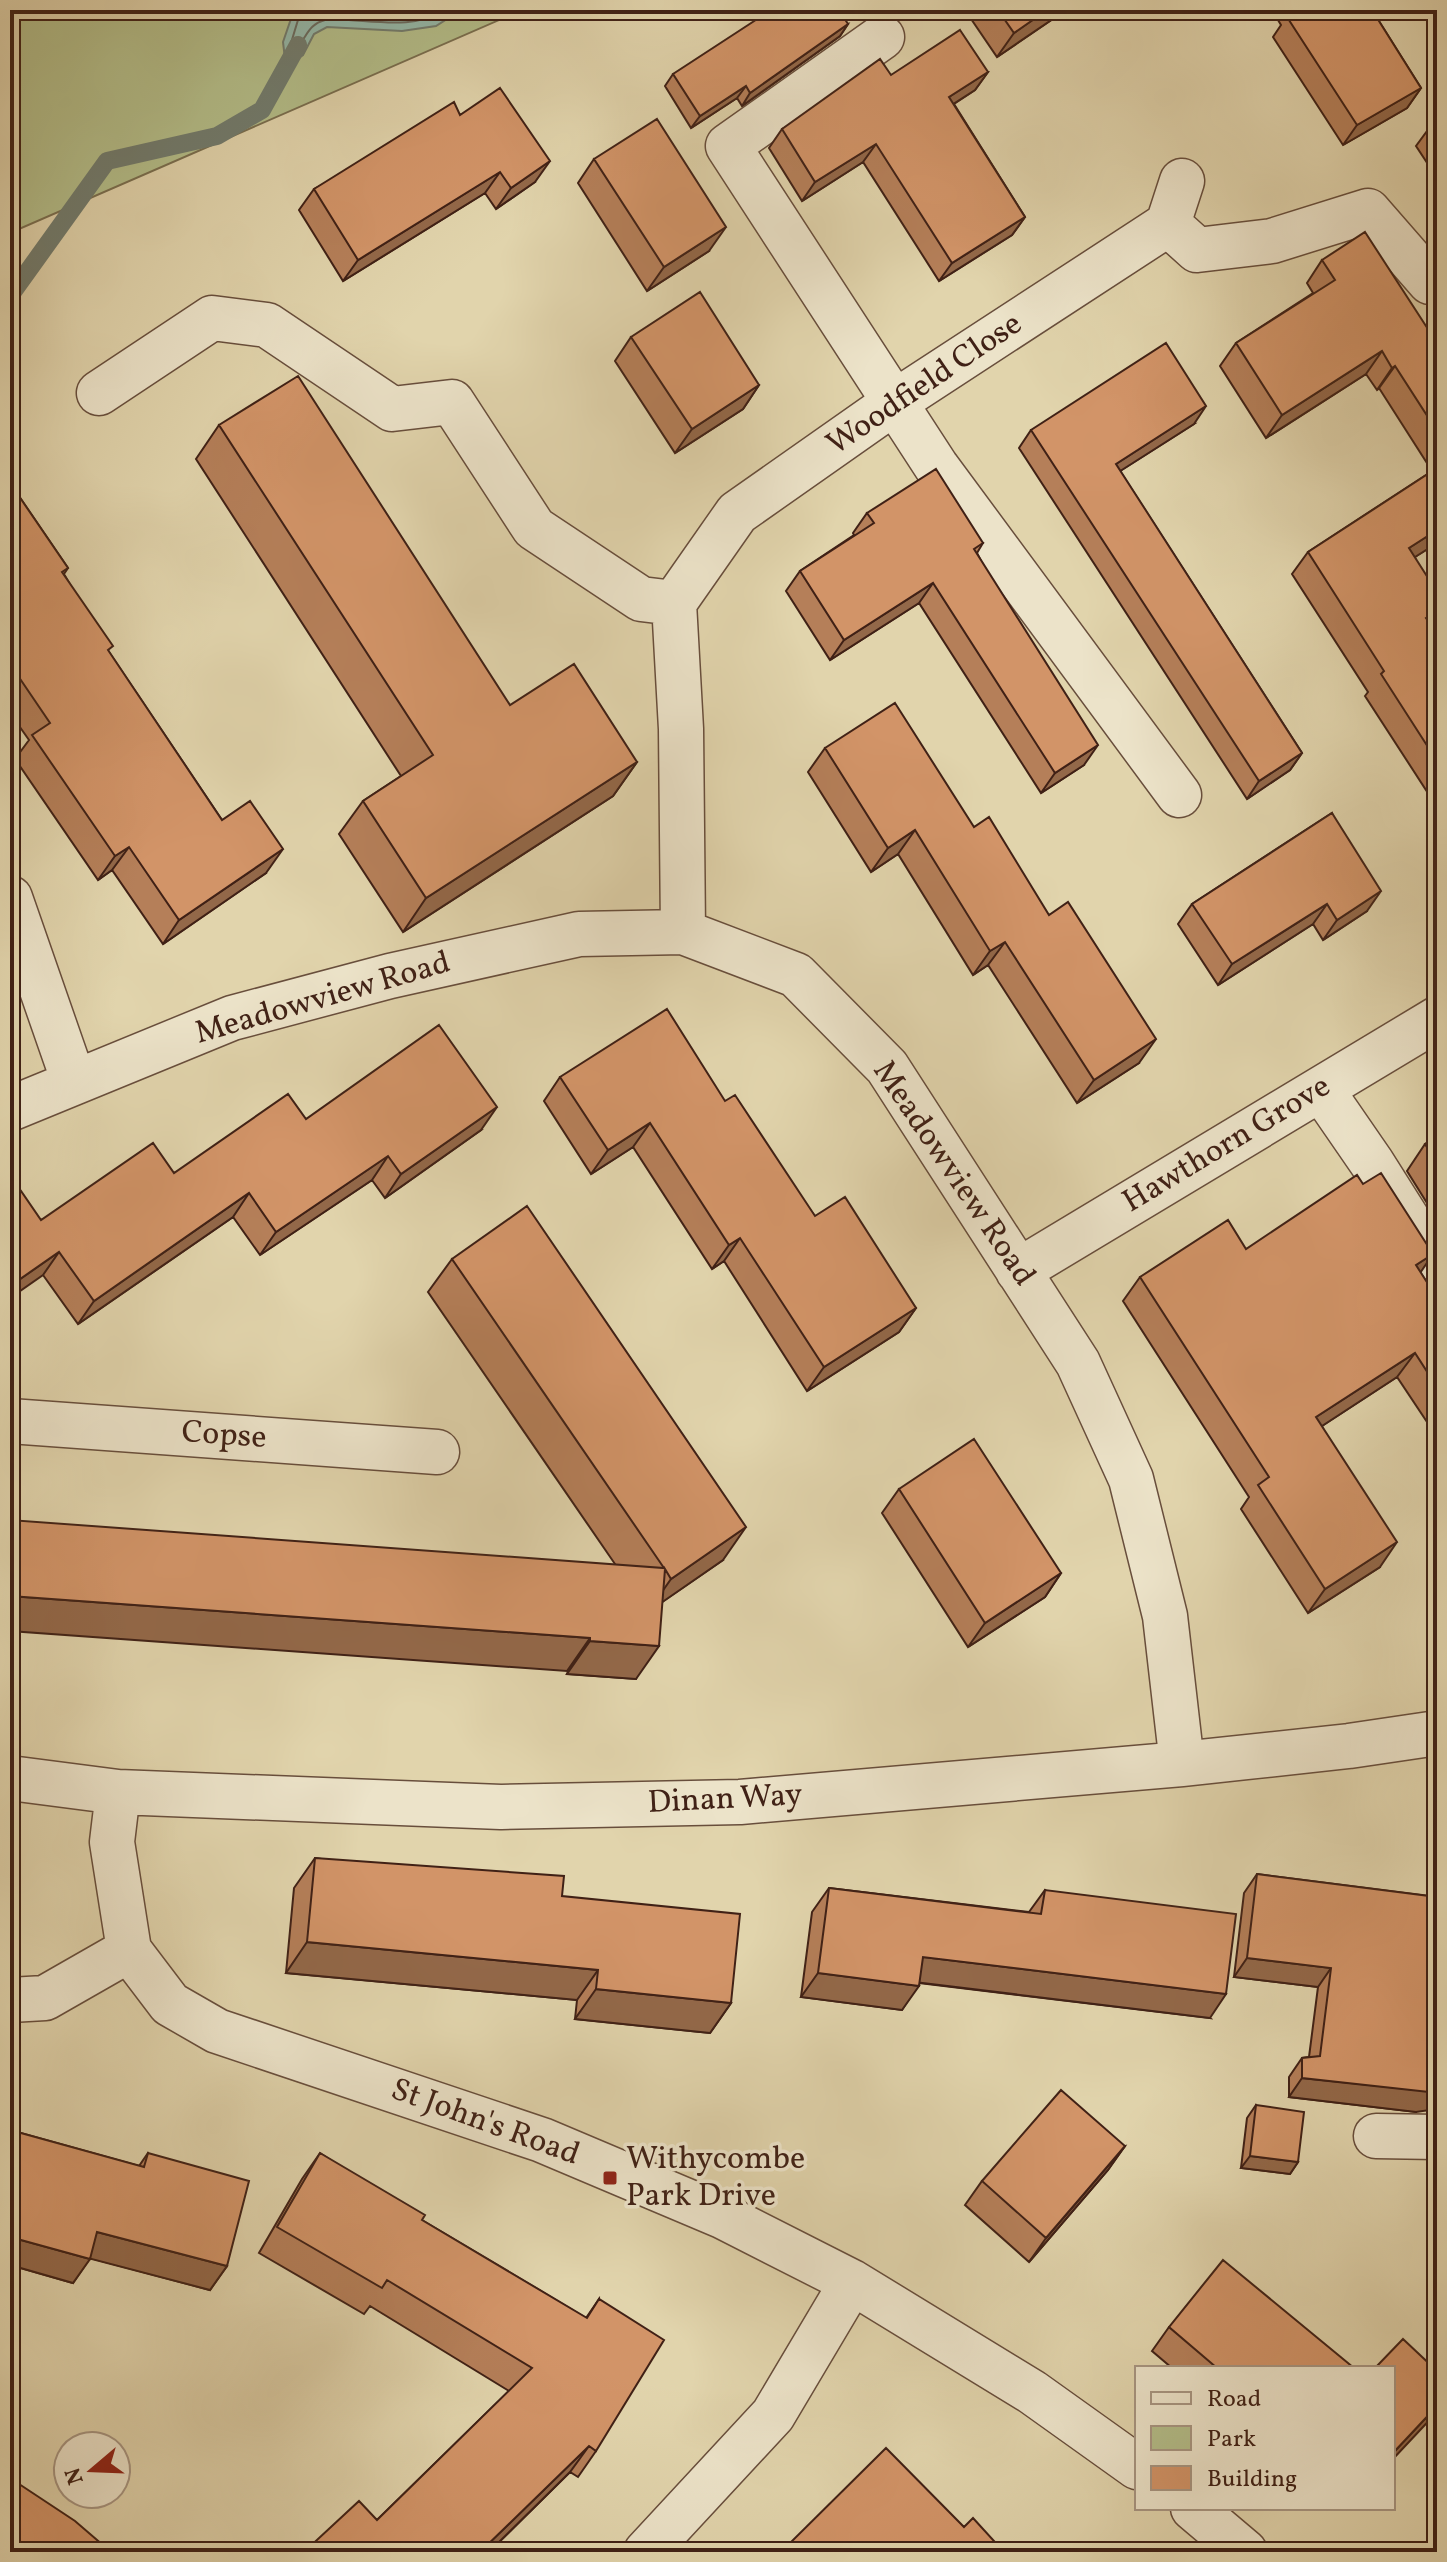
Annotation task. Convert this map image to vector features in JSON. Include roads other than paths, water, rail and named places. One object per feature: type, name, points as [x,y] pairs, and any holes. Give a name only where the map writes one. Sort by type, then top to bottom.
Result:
[{"type":"street","points":[[882,37],[728,146],[936,466],[1179,795]]},
{"type":"street","points":[[1182,181],[1168,224],[1197,250],[1272,241],[1368,211],[1430,282]]},
{"type":"street","name":"Woodfield Close","points":[[674,603],[737,513],[895,402],[1168,224]]},
{"type":"street","points":[[99,393],[212,318],[267,325],[392,409],[452,402],[534,528],[641,599],[674,603],[681,729],[683,932]]},
{"type":"street","points":[[10,898],[74,1082]]},
{"type":"street","name":"Meadowview Road","points":[[10,1109],[232,1018],[390,976],[579,934],[683,932],[796,975],[887,1067],[1078,1363],[1131,1479],[1165,1616],[1182,1764]]},
{"type":"street","name":"Hawthorn Grove","points":[[1018,1271],[1437,1019]]},
{"type":"street","points":[[1321,1089],[1437,1266]]},
{"type":"street","name":"Copse","points":[[10,1421],[437,1452]]},
{"type":"street","name":"Dinan Way","points":[[10,1778],[118,1792],[501,1807],[740,1802],[1182,1764],[1437,1733]]},
{"type":"street","name":"St John's Road","points":[[118,1792],[112,1842],[129,1950],[170,2004],[217,2031],[542,2140],[722,2216],[852,2282],[1032,2392],[1135,2466]]},
{"type":"street","points":[[10,2000],[45,1998],[129,1950]]},
{"type":"street","points":[[1376,2136],[1437,2137]]},
{"type":"street","points":[[646,2552],[773,2415],[852,2282]]},
{"type":"street","points":[[1195,2510],[1245,2552]]},
{"type":"water","points":[[294,10],[461,10],[436,26],[402,31],[327,27],[314,34],[303,55],[286,67],[283,42]]},
{"type":"waterway","points":[[10,296],[107,161],[217,136],[262,110],[298,45]]},
{"type":"place","name":"Withycombe Park Drive","points":[[610,2178]]}]
